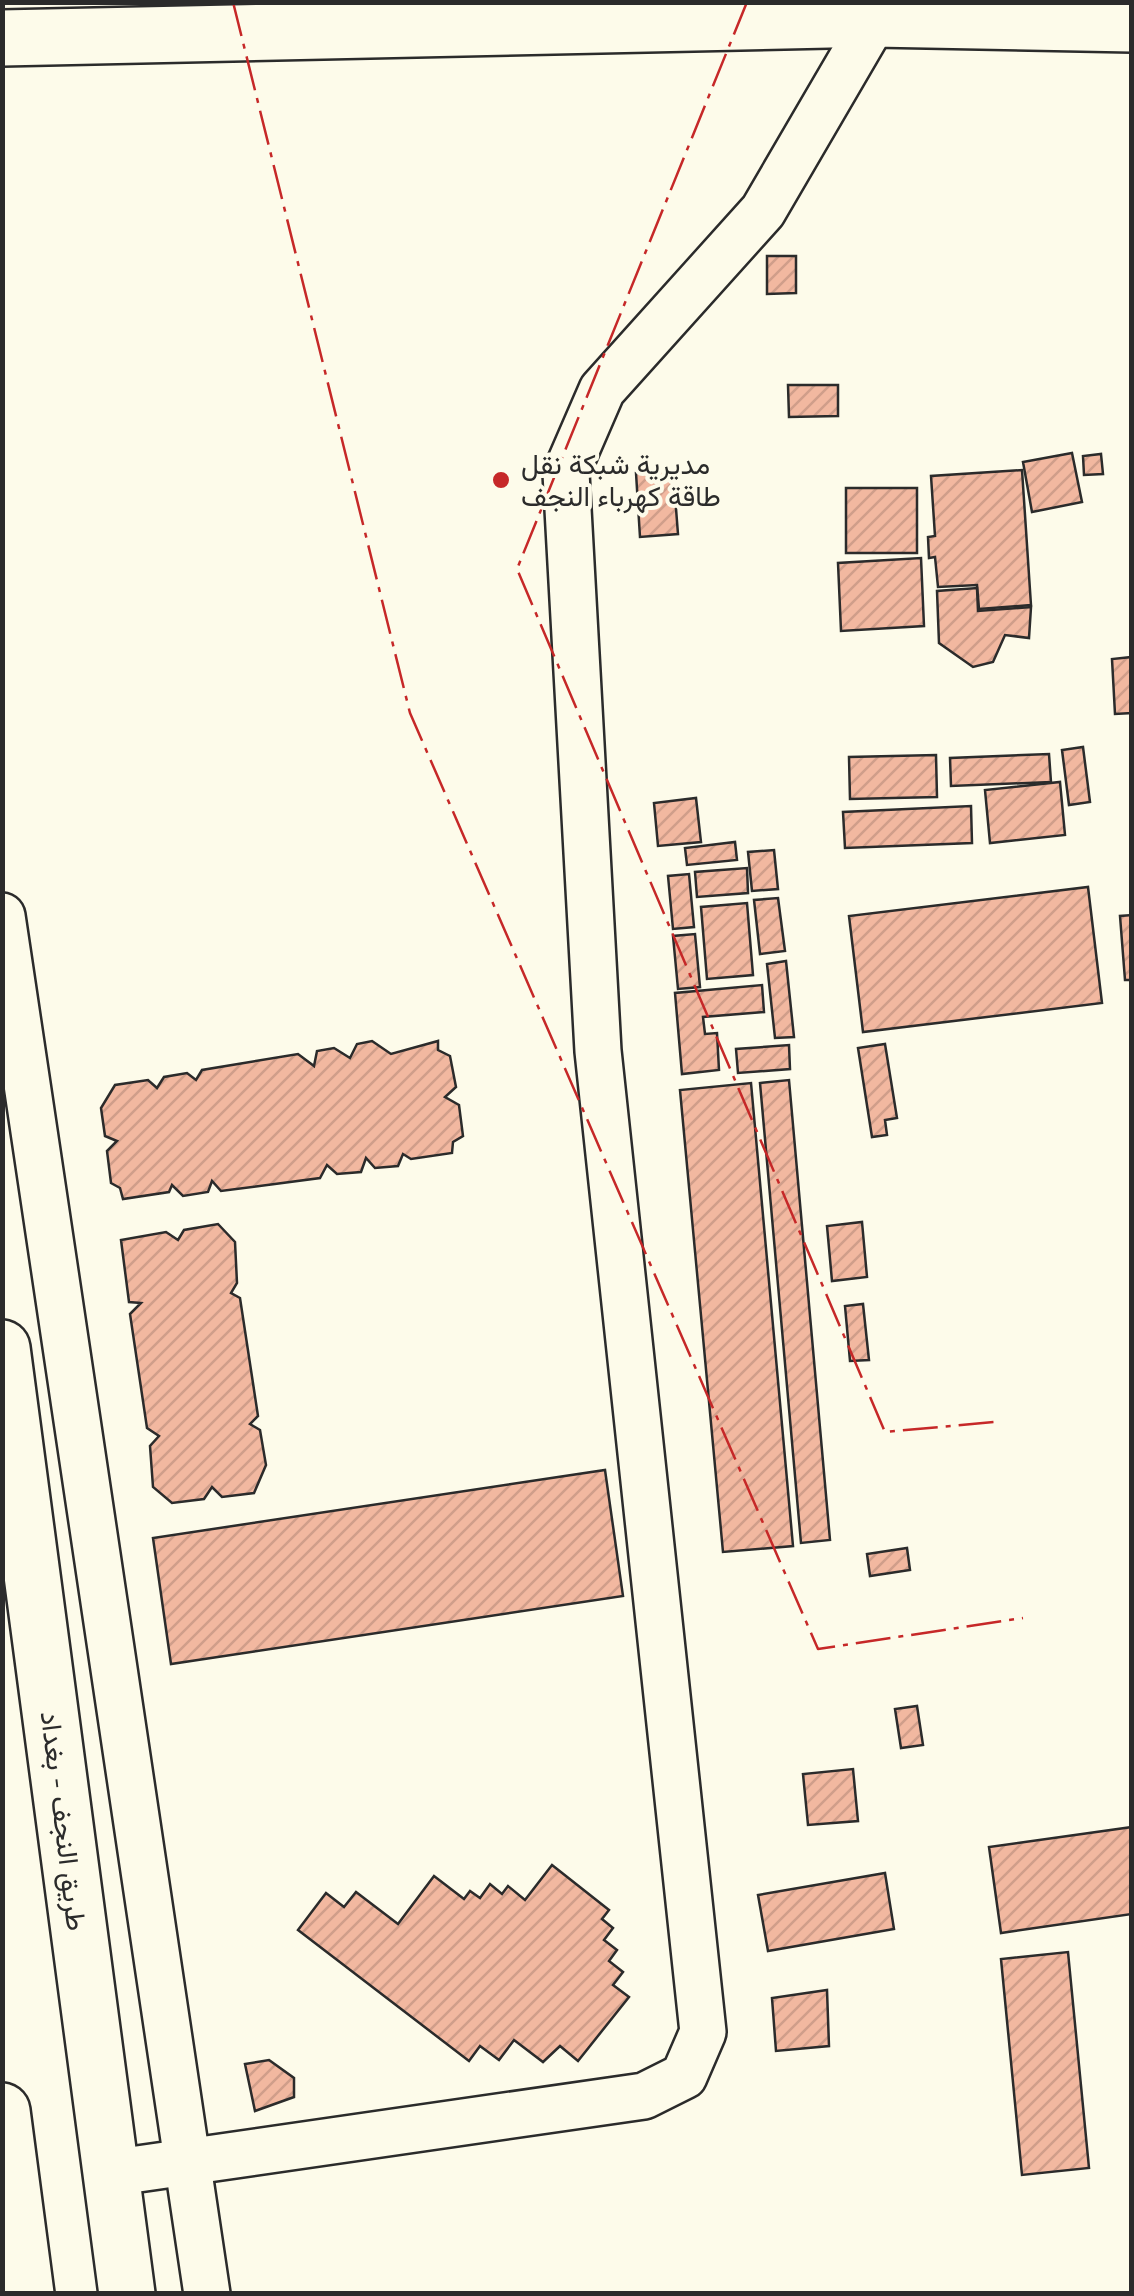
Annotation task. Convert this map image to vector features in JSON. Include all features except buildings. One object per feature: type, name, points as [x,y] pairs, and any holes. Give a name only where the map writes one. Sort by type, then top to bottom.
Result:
[{"type":"main road","points":[[2,38],[875,19],[1132,24]]},
{"type":"main road","name":"طريق النجف - بغداد","points":[[2,1348],[127,2294]]},
{"type":"main road","points":[[2,2111],[26,2294]]},
{"type":"street","points":[[110,2173],[644,2096],[684,2076],[703,2032],[598,1051],[566,474],[602,390],[762,211],[875,19]]},
{"type":"street","points":[[2,916],[207,2294]]},
{"type":"power","points":[[233,2],[410,713],[818,1649],[1023,1618]]},
{"type":"power","points":[[747,2],[517,569],[885,1432],[994,1422]]},
{"type":"place","name":"مديرية شبكة نقل طاقة كهرباء النجف","points":[[501,480]]}]
